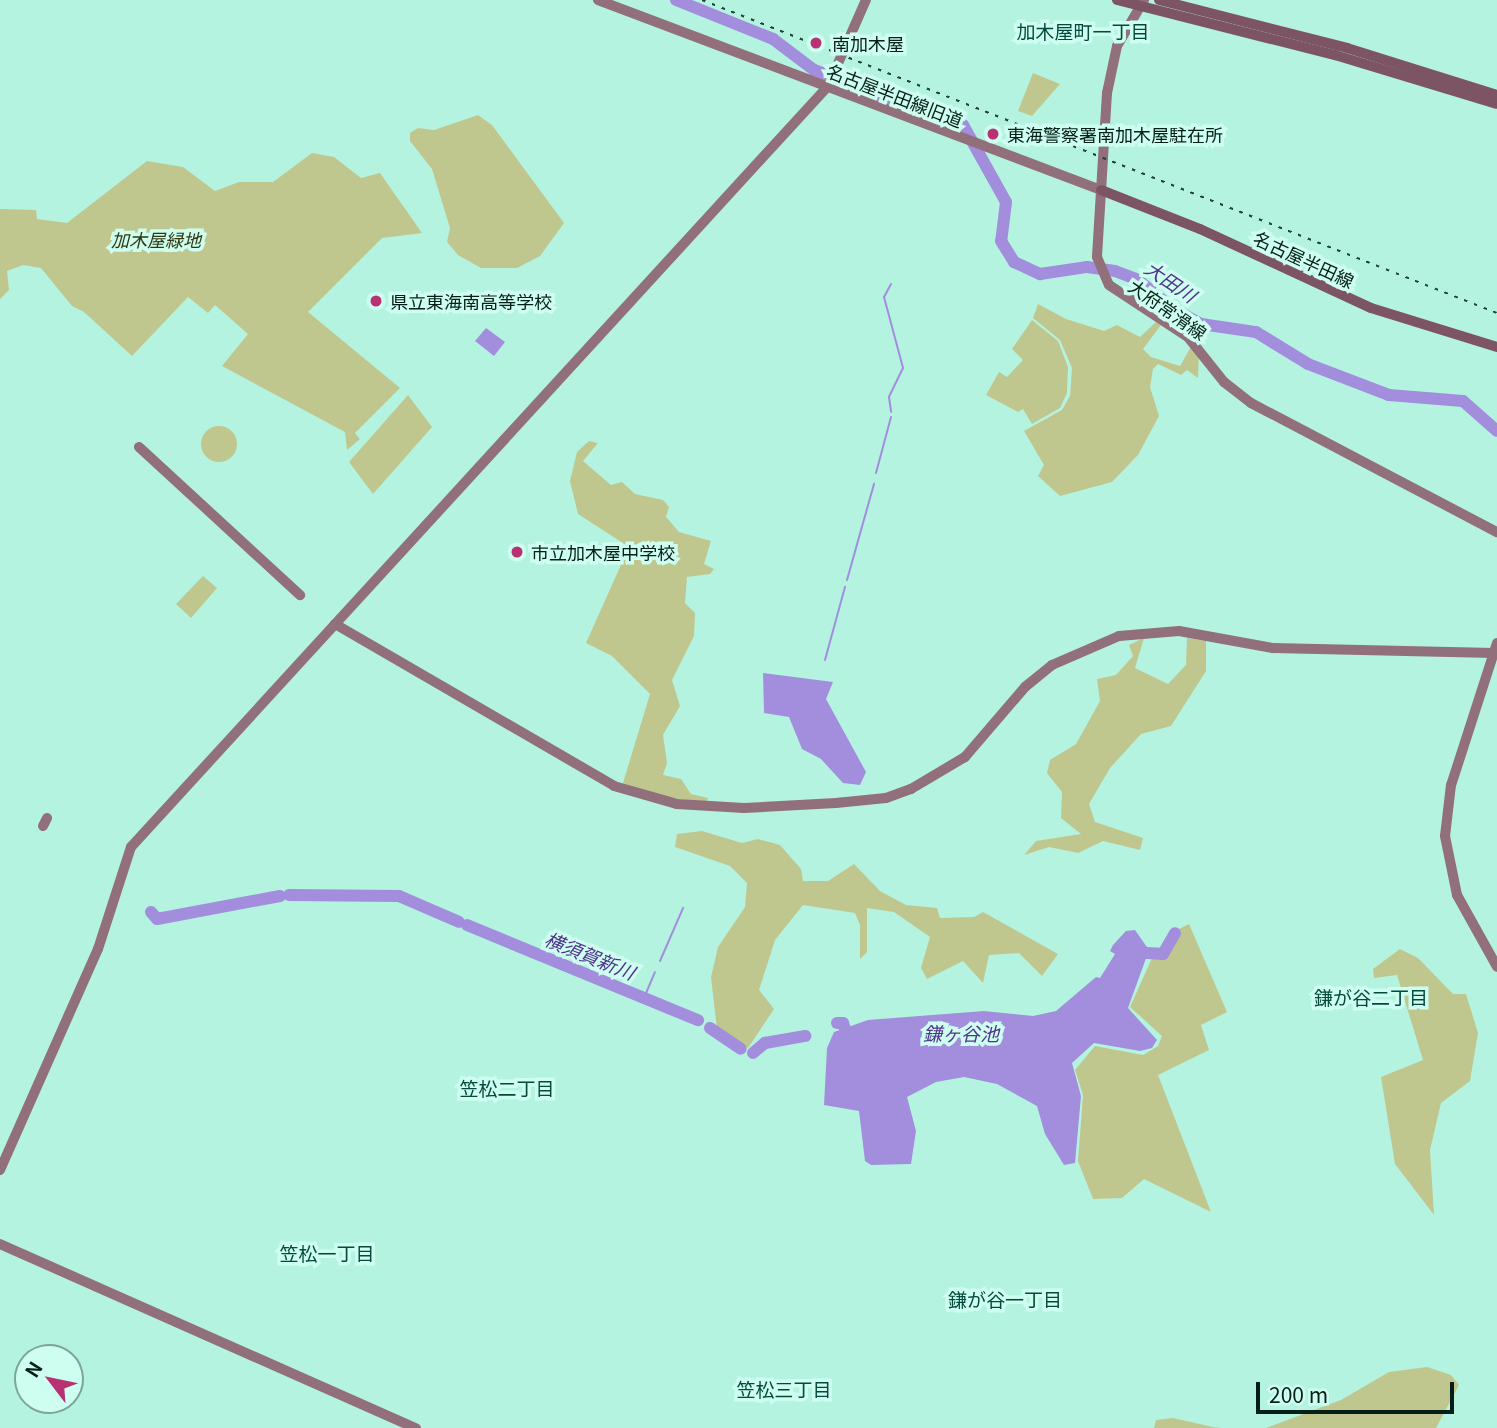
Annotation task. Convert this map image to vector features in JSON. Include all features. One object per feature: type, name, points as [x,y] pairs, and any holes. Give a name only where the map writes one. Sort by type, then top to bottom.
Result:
[{"type":"main road","points":[[1117,0],[1142,3],[1335,55],[1497,104]]},
{"type":"main road","points":[[1160,0],[1347,48],[1497,95]]},
{"type":"main road","name":"名古屋半田線","points":[[1101,190],[1200,229],[1371,308],[1497,347]]},
{"type":"street","name":"名古屋半田線旧道","points":[[598,0],[831,80],[971,141],[1101,190]]},
{"type":"street","points":[[0,1170],[98,949],[124,860],[335,624],[831,80],[866,0]]},
{"type":"street","name":"大府常滑線","points":[[1142,3],[1112,62],[1097,257],[1103,274],[1117,293],[1188,337],[1216,374],[1251,402],[1497,532]]},
{"type":"street","points":[[139,447],[300,594]]},
{"type":"street","points":[[335,624],[614,786],[677,804],[730,808],[886,798],[911,789],[965,757],[1025,687],[1052,665],[1119,636],[1179,631],[1273,648],[1495,648],[1451,785],[1445,836],[1457,895],[1497,967]]},
{"type":"street","points":[[0,1244],[415,1428]]},
{"type":"green space","points":[[1033,73],[1060,84],[1032,116],[1018,111]]},
{"type":"green space","points":[[478,115],[492,125],[564,223],[540,256],[517,268],[481,268],[458,255],[447,242],[450,228],[432,169],[410,141],[410,133],[418,128],[434,130]]},
{"type":"green space","name":"加木屋緑地","points":[[312,153],[334,157],[361,178],[380,173],[422,233],[382,238],[308,312],[400,388],[355,433],[360,439],[347,450],[345,432],[222,366],[248,334],[215,305],[208,313],[188,297],[132,356],[84,312],[72,306],[41,268],[23,265],[7,271],[9,290],[0,299],[0,209],[36,210],[37,219],[67,223],[147,161],[183,167],[215,191],[239,182],[273,182]]},
{"type":"green space","points":[[1038,304],[1066,319],[1104,331],[1117,325],[1140,337],[1156,322],[1161,325],[1143,349],[1151,357],[1180,366],[1192,345],[1199,353],[1198,378],[1187,370],[1181,375],[1158,364],[1153,369],[1150,387],[1159,416],[1138,455],[1112,482],[1060,496],[1038,476],[1044,465],[1024,431],[1062,410],[1070,396],[1072,368],[1060,340],[1033,318]]},
{"type":"green space","points":[[1032,320],[1058,341],[1068,367],[1067,393],[1060,408],[1032,424],[1023,409],[1018,412],[986,395],[999,372],[1007,377],[1023,360],[1012,349]]},
{"type":"green space","points":[[408,395],[432,427],[373,494],[349,462]]},
{"type":"green space","points":[[219,426],[232,431],[237,444],[232,457],[219,462],[206,457],[201,444],[206,431]]},
{"type":"green space","points":[[589,441],[598,443],[583,461],[611,485],[622,482],[635,494],[663,500],[669,507],[666,517],[679,532],[711,541],[704,564],[714,569],[710,574],[687,577],[685,603],[695,613],[694,636],[672,680],[680,706],[663,735],[667,763],[663,775],[681,779],[691,794],[708,798],[706,803],[655,795],[623,783],[650,694],[612,656],[586,643],[629,547],[578,514],[570,481],[577,452]]},
{"type":"green space","points":[[203,576],[217,588],[191,618],[176,604]]},
{"type":"green space","points":[[1144,638],[1135,668],[1168,684],[1186,665],[1187,638],[1206,641],[1206,671],[1171,726],[1141,734],[1110,768],[1089,804],[1095,822],[1143,838],[1140,850],[1103,841],[1078,853],[1049,847],[1024,855],[1036,841],[1081,834],[1061,818],[1062,792],[1047,773],[1050,760],[1076,744],[1100,701],[1097,679],[1116,675],[1133,656],[1129,645]]},
{"type":"green space","points":[[702,831],[742,843],[758,839],[780,845],[801,869],[803,881],[828,881],[854,864],[880,891],[906,905],[937,908],[940,918],[974,917],[983,912],[1058,954],[1042,976],[1019,953],[989,955],[983,983],[963,961],[927,979],[921,968],[930,937],[894,912],[867,908],[867,952],[860,959],[860,925],[855,913],[803,905],[775,940],[759,990],[774,1009],[748,1048],[717,1029],[711,977],[718,947],[745,907],[747,883],[730,866],[675,847],[677,834]]},
{"type":"green space","points":[[1189,924],[1227,1012],[1201,1025],[1209,1050],[1158,1075],[1211,1212],[1144,1179],[1122,1198],[1093,1199],[1078,1161],[1083,1095],[1075,1070],[1095,1046],[1143,1055],[1158,1046],[1162,1036],[1130,1007],[1157,947],[1168,953],[1178,936],[1177,930]]},
{"type":"green space","points":[[1400,949],[1418,958],[1453,994],[1466,994],[1478,1033],[1470,1081],[1441,1103],[1430,1150],[1434,1215],[1395,1164],[1381,1077],[1423,1060],[1397,975],[1374,978],[1373,969]]},
{"type":"green space","points":[[1427,1367],[1451,1375],[1459,1385],[1436,1428],[1266,1428],[1341,1400],[1389,1372]]},
{"type":"green space","points":[[1173,1418],[1221,1428],[1154,1428],[1156,1420]]},
{"type":"water","points":[[486,328],[505,342],[494,356],[475,341]]},
{"type":"water","points":[[763,673],[833,682],[826,699],[866,772],[860,785],[843,783],[821,759],[802,749],[789,717],[764,713]]},
{"type":"water","points":[[1135,930],[1149,950],[1128,1008],[1157,1040],[1152,1048],[1140,1051],[1094,1043],[1072,1063],[1081,1096],[1075,1163],[1064,1165],[1045,1134],[1037,1106],[997,1084],[964,1077],[936,1082],[907,1097],[916,1131],[911,1164],[871,1165],[865,1161],[859,1111],[824,1105],[827,1048],[834,1032],[868,1020],[984,1011],[1033,1016],[1056,1011],[1096,977],[1100,978],[1115,954],[1110,951],[1113,945],[1126,931]]},
{"type":"waterway","name":"大田川","points":[[676,0],[773,39],[814,70],[963,125],[1006,202],[1001,241],[1014,262],[1040,274],[1087,267],[1115,271],[1138,280],[1172,308],[1201,324],[1256,332],[1308,364],[1389,395],[1463,401],[1497,431]]},
{"type":"waterway","points":[[891,284],[884,297],[903,368],[889,397],[891,412]]},
{"type":"waterway","points":[[876,473],[891,417]]},
{"type":"waterway","points":[[847,580],[874,484]]},
{"type":"waterway","points":[[825,660],[845,587]]},
{"type":"waterway","name":"横須賀新川","points":[[289,895],[399,896],[459,922]]},
{"type":"waterway","name":"横須賀新川","points":[[151,912],[157,919],[280,896]]},
{"type":"waterway","points":[[660,961],[683,908]]},
{"type":"waterway","name":"横須賀新川","points":[[467,925],[698,1020]]},
{"type":"waterway","name":"鎌ヶ谷池","points":[[1133,952],[1163,954],[1175,933]]},
{"type":"waterway","points":[[644,998],[655,972]]},
{"type":"waterway","name":"鎌ヶ谷池","points":[[837,1023],[843,1023],[850,1044]]},
{"type":"waterway","name":"横須賀新川","points":[[710,1028],[741,1049]]},
{"type":"waterway","name":"横須賀新川","points":[[753,1053],[765,1043],[805,1036]]},
{"type":"railway","points":[[702,0],[1497,313]]},
{"type":"place","name":"南加木屋","points":[[816,43]]},
{"type":"place","name":"東海警察署南加木屋駐在所","points":[[993,134]]},
{"type":"place","name":"県立東海南高等学校","points":[[376,301]]},
{"type":"place","name":"市立加木屋中学校","points":[[517,552]]},
{"type":"district","name":"加木屋町一丁目","points":[[1083,31]]},
{"type":"district","name":"鎌が谷二丁目","points":[[1371,997]]},
{"type":"district","name":"笠松二丁目","points":[[507,1088]]},
{"type":"district","name":"笠松一丁目","points":[[327,1253]]},
{"type":"district","name":"鎌が谷一丁目","points":[[1005,1299]]},
{"type":"district","name":"笠松三丁目","points":[[784,1389]]}]
